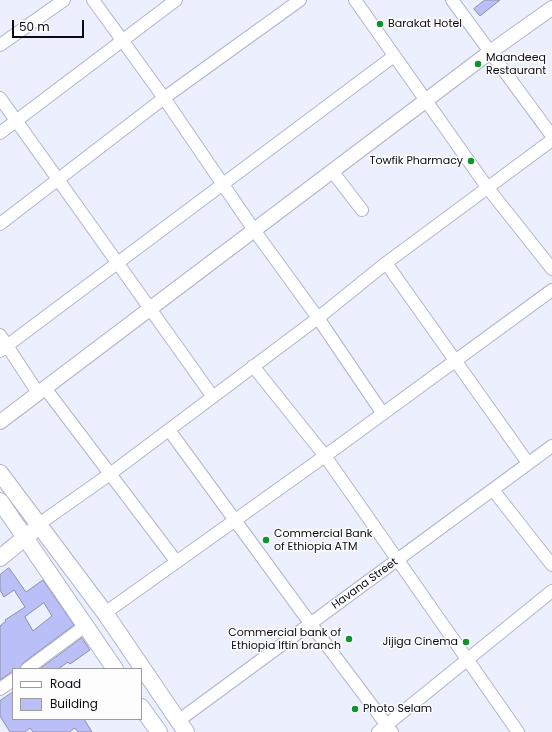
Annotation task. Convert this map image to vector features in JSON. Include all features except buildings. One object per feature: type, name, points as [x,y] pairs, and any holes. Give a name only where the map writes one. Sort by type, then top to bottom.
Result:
[{"type":"main road","points":[[0,473],[104,613],[142,668]]},
{"type":"main road","points":[[0,501],[113,668]]},
{"type":"main road","points":[[0,544],[23,534],[39,524]]},
{"type":"main road","points":[[0,558],[23,534]]},
{"type":"main road","points":[[142,668],[182,726]]},
{"type":"main road","points":[[142,708],[159,732]]},
{"type":"street","points":[[0,45],[64,0]]},
{"type":"street","points":[[93,0],[164,98],[254,230],[318,318],[383,414]]},
{"type":"street","points":[[0,133],[176,0]]},
{"type":"street","points":[[0,224],[164,98],[300,0]]},
{"type":"street","points":[[355,0],[487,187],[552,269]]},
{"type":"street","points":[[452,0],[552,136]]},
{"type":"street","points":[[0,422],[490,52],[552,8],[547,0]]},
{"type":"street","points":[[4,349],[394,56]]},
{"type":"street","points":[[0,98],[212,397]]},
{"type":"street","points":[[39,524],[169,430],[318,318],[386,263],[552,140]]},
{"type":"street","points":[[332,171],[362,210]]},
{"type":"street","points":[[386,263],[528,463]]},
{"type":"street","points":[[104,613],[325,456],[552,290]]},
{"type":"street","points":[[0,335],[4,349],[42,390],[110,474],[176,561]]},
{"type":"street","points":[[254,366],[325,456],[397,560],[468,658],[518,732]]},
{"type":"street","points":[[169,430],[386,729],[468,658],[552,591]]},
{"type":"street","name":"Havana Street","points":[[182,726],[310,623],[552,446]]},
{"type":"street","points":[[493,490],[552,565]]},
{"type":"street","points":[[28,668],[85,626]]},
{"type":"street","points":[[0,689],[12,681]]},
{"type":"place","name":"Barakat Hotel","points":[[380,24]]},
{"type":"place","name":"Maandeeq Restaurant","points":[[478,64]]},
{"type":"place","name":"Towfik Pharmacy","points":[[471,161]]},
{"type":"place","name":"Commercial Bank of Ethiopia ATM","points":[[266,540]]},
{"type":"place","name":"Commercial bank of Ethiopia Iftin branch","points":[[349,639]]},
{"type":"place","name":"Jijiga Cinema","points":[[466,642]]},
{"type":"place","name":"Photo Selam","points":[[355,709]]}]
